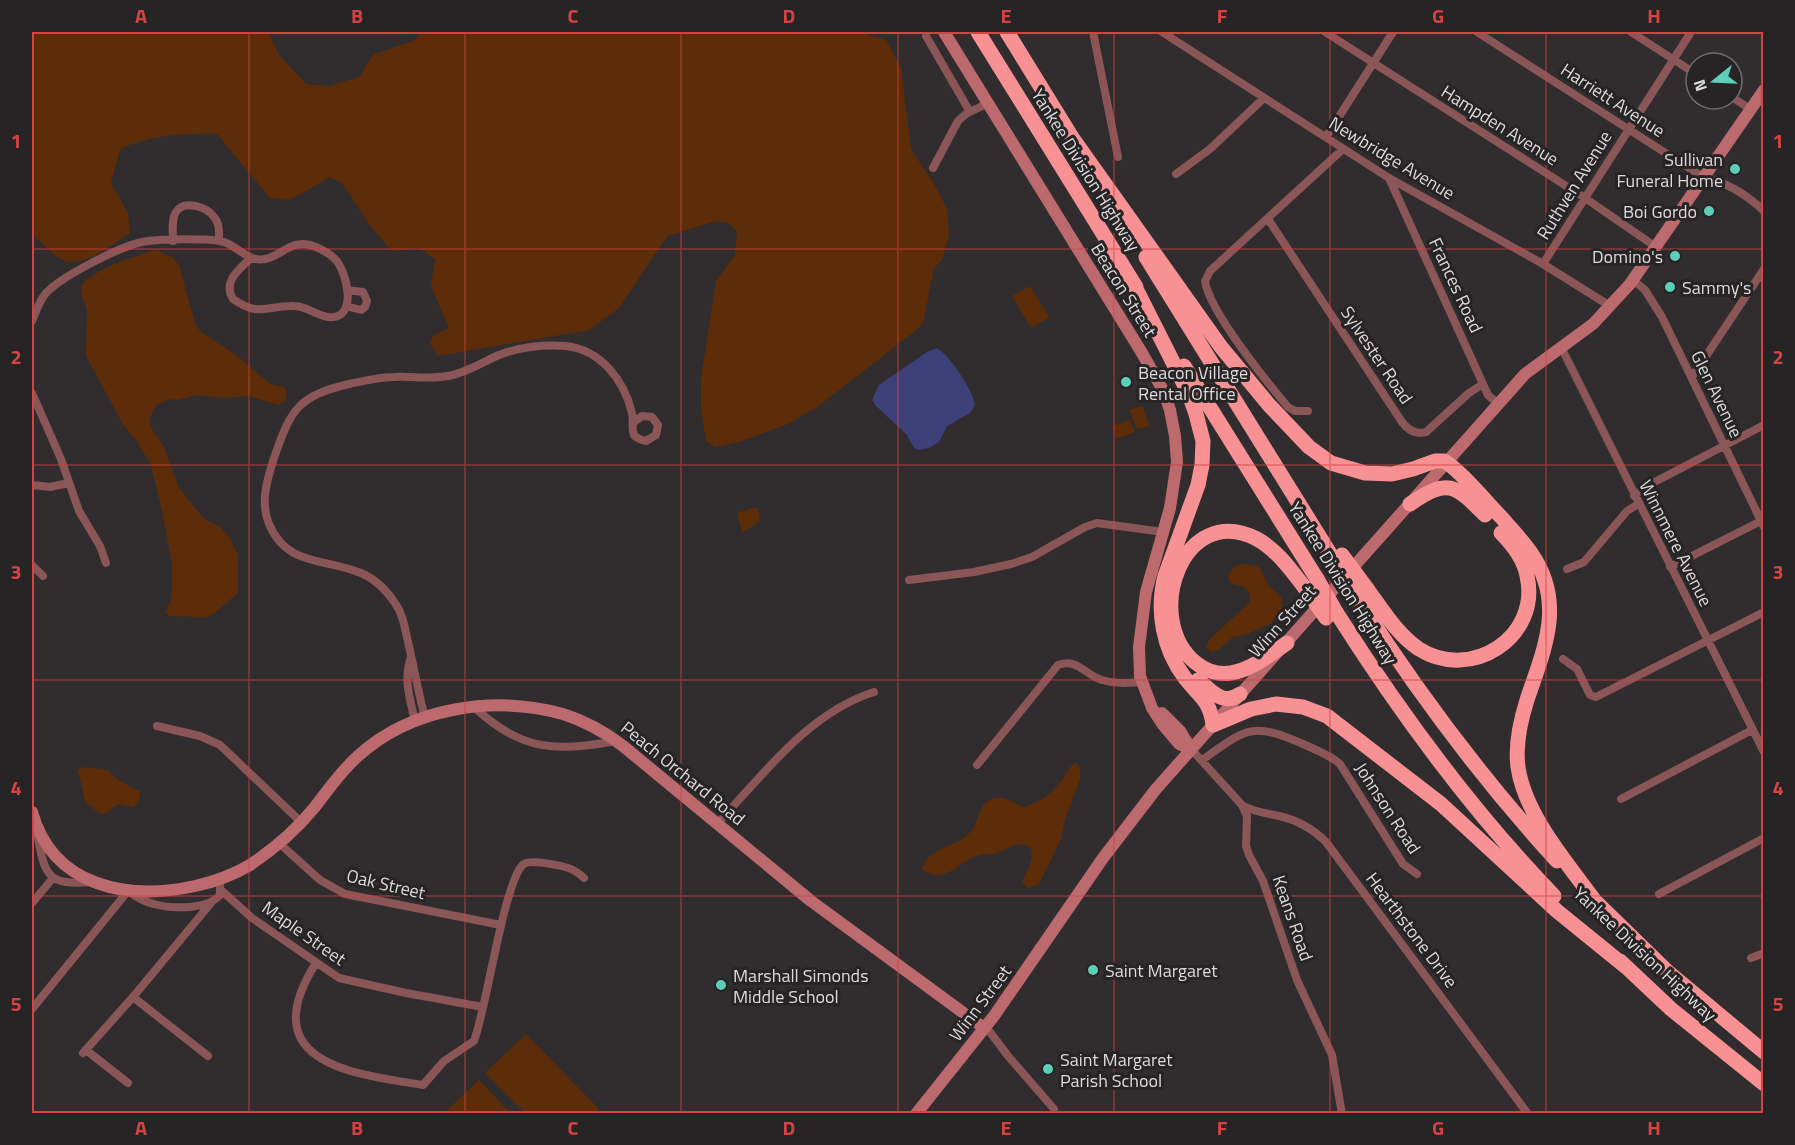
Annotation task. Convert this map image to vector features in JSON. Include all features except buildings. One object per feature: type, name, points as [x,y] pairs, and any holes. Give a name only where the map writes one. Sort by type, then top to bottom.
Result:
[{"type":"highway","name":"Yankee Division Highway","points":[[978,32],[1131,279],[1311,584],[1331,615],[1434,754],[1483,816],[1544,885],[1671,1010],[1764,1084]]},
{"type":"highway","name":"Yankee Division Highway","points":[[1007,32],[1282,477],[1364,596],[1420,693],[1471,761],[1533,835],[1597,904],[1668,972],[1764,1052]]},
{"type":"highway","points":[[1071,136],[1221,347],[1308,447],[1331,463],[1365,473],[1392,474],[1413,470],[1440,460],[1448,463],[1526,546],[1538,563],[1545,579],[1550,601],[1550,627],[1519,731],[1518,770],[1534,813],[1597,904]]},
{"type":"highway","points":[[1131,279],[1189,394],[1203,441],[1198,485],[1168,566],[1161,592],[1161,618],[1170,652],[1185,677],[1207,702],[1213,725],[1251,709],[1276,704],[1304,707],[1327,717],[1441,804],[1557,911],[1626,967]]},
{"type":"highway","points":[[1364,596],[1404,637],[1418,648],[1440,658],[1466,660],[1490,653],[1508,640],[1522,620],[1529,596],[1525,567],[1512,545],[1472,502],[1456,489],[1442,487],[1430,491],[1410,504]]},
{"type":"highway","points":[[1287,643],[1257,663],[1234,673],[1217,673],[1200,666],[1184,650],[1174,629],[1171,599],[1174,577],[1185,556],[1199,542],[1214,535],[1235,533],[1257,539],[1311,584]]},
{"type":"highway","points":[[1170,652],[1187,671],[1220,698],[1230,700],[1240,694]]},
{"type":"street","name":"Beacon Street","points":[[944,32],[1142,353],[1166,398],[1174,427],[1177,462],[1174,487],[1144,606],[1139,647],[1141,682],[1168,732],[1179,744],[1191,748]]},
{"type":"street","points":[[1093,32],[1118,157]]},
{"type":"street","name":"Newbridge Avenue","points":[[1162,32],[1389,178],[1543,264],[1610,306]]},
{"type":"street","name":"Hampden Avenue","points":[[1324,32],[1585,198],[1656,248]]},
{"type":"street","points":[[1326,137],[1393,32]]},
{"type":"street","name":"Harriett Avenue","points":[[1477,32],[1703,177],[1719,180],[1749,198],[1764,211]]},
{"type":"street","points":[[1632,32],[1684,66]]},
{"type":"street","name":"Ruthven Avenue","points":[[1543,264],[1691,32]]},
{"type":"street","points":[[926,36],[970,112]]},
{"type":"street","name":"Winn Street","points":[[916,1113],[984,1028],[1109,849],[1156,789],[1525,374],[1593,324],[1633,280],[1764,90]]},
{"type":"street","points":[[1176,174],[1210,149],[1264,98]]},
{"type":"street","points":[[933,168],[954,127],[970,112],[988,103]]},
{"type":"street","points":[[1744,105],[1750,109]]},
{"type":"street","points":[[1308,411],[1295,411],[1286,404],[1257,368],[1210,301],[1205,282],[1210,271],[1343,149]]},
{"type":"street","name":"Frances Road","points":[[1389,178],[1488,395],[1498,404]]},
{"type":"street","points":[[173,241],[175,214],[180,208],[188,206],[201,208],[212,215],[219,229],[219,240]]},
{"type":"street","name":"Sylvester Road","points":[[1268,219],[1408,429],[1420,433],[1426,432],[1469,393],[1483,384]]},
{"type":"street","points":[[32,321],[44,296],[54,285],[136,244],[148,241],[219,240],[258,260],[268,258],[298,244],[314,246],[329,254],[344,272],[348,290],[346,306],[341,313],[330,317],[297,306],[260,310],[250,308],[233,299],[230,287],[233,275],[251,258]]},
{"type":"street","points":[[1692,377],[1764,269]]},
{"type":"street","name":"Glen Avenue","points":[[1633,280],[1649,295],[1763,523]]},
{"type":"street","points":[[346,306],[360,311],[365,308],[368,301],[363,292],[348,290]]},
{"type":"street","points":[[420,719],[411,657],[398,609],[381,587],[360,573],[297,556],[281,543],[269,524],[265,503],[266,485],[281,439],[301,404],[322,391],[368,380],[445,376],[463,372],[501,354],[544,346],[566,346],[589,353],[611,370],[627,398],[634,422]]},
{"type":"street","name":"Winnmere Avenue","points":[[1561,347],[1764,752]]},
{"type":"street","points":[[32,393],[61,459],[81,517],[100,546],[106,563]]},
{"type":"street","points":[[1567,569],[1585,561],[1628,511],[1645,487],[1764,425]]},
{"type":"street","points":[[32,485],[47,487],[69,483]]},
{"type":"street","points":[[909,580],[974,572],[1018,562],[1095,523],[1163,532]]},
{"type":"street","points":[[1670,567],[1763,523]]},
{"type":"street","points":[[32,565],[43,576]]},
{"type":"street","points":[[1563,659],[1576,667],[1589,694],[1597,697],[1764,612]]},
{"type":"street","points":[[977,765],[1058,665],[1077,664],[1091,675],[1105,681],[1141,682]]},
{"type":"street","points":[[717,824],[798,739],[841,706],[874,692]]},
{"type":"street","points":[[474,707],[500,729],[518,739],[537,745],[574,747],[617,741]]},
{"type":"street","name":"Peach Orchard Road","points":[[32,812],[45,866],[53,878],[71,883],[93,882],[146,893],[220,884],[279,843],[301,822],[357,757],[381,738],[420,719],[474,707],[524,707],[563,714],[592,726],[617,741],[811,901],[984,1028]]},
{"type":"street","points":[[157,726],[200,736],[220,746],[301,822]]},
{"type":"street","name":"Johnson Road","points":[[1202,760],[1239,735],[1260,730],[1276,733],[1323,753],[1340,765],[1403,864],[1417,874]]},
{"type":"street","points":[[1621,799],[1752,730]]},
{"type":"street","points":[[1191,748],[1242,805]]},
{"type":"street","name":"Keans Road","points":[[1242,805],[1247,816],[1246,843],[1249,855],[1263,881],[1289,961],[1332,1055],[1342,1113]]},
{"type":"street","name":"Hearthstone Drive","points":[[1242,805],[1250,810],[1296,821],[1312,830],[1326,842],[1528,1113]]},
{"type":"street","name":"Peach Orchard Road","points":[[36,825],[55,855],[93,882]]},
{"type":"street","points":[[1659,894],[1764,838]]},
{"type":"street","name":"Oak Street","points":[[279,843],[320,880],[345,894],[501,925]]},
{"type":"street","points":[[316,963],[303,985],[296,1013],[298,1032],[310,1050],[324,1061],[339,1068],[379,1078],[423,1085],[444,1061],[474,1041],[513,879],[523,864],[529,862],[571,869],[584,878]]},
{"type":"street","points":[[32,903],[53,878]]},
{"type":"street","name":"Peach Orchard Road","points":[[128,891],[141,899],[160,905],[184,906],[211,903],[219,896],[220,884]]},
{"type":"street","name":"Maple Street","points":[[220,884],[252,918],[334,975],[346,980],[415,995],[483,1007]]},
{"type":"street","points":[[32,1009],[128,891]]},
{"type":"street","points":[[128,1083],[84,1051],[133,997],[211,903]]},
{"type":"street","points":[[1751,958],[1764,952]]},
{"type":"street","points":[[133,997],[208,1056]]},
{"type":"street","points":[[984,1028],[990,1032],[1054,1109]]},
{"type":"shaded area","points":[[32,32],[268,32],[279,55],[306,84],[329,86],[359,77],[374,54],[413,41],[423,32],[868,32],[868,35],[886,40],[901,68],[911,149],[947,209],[949,235],[942,260],[934,268],[923,323],[915,331],[816,408],[788,424],[739,442],[715,447],[706,441],[701,408],[701,379],[716,281],[735,255],[737,231],[728,223],[716,221],[667,236],[619,308],[589,330],[438,356],[430,343],[433,336],[449,328],[431,286],[435,259],[419,248],[392,251],[369,224],[342,183],[330,177],[290,200],[270,198],[217,134],[192,134],[155,138],[120,149],[111,183],[128,213],[130,233],[88,259],[70,261],[61,259],[32,234],[32,155],[34,153],[32,144]]},
{"type":"shaded area","points":[[155,250],[172,257],[179,265],[195,323],[200,331],[240,358],[270,384],[284,387],[287,391],[285,402],[278,405],[249,396],[223,398],[196,395],[178,400],[169,399],[156,405],[149,421],[164,447],[179,488],[203,518],[220,527],[230,538],[238,555],[238,593],[212,615],[205,617],[169,616],[165,612],[170,603],[172,564],[151,465],[136,440],[124,426],[86,356],[87,310],[81,293],[81,285],[98,272]]},
{"type":"shaded area","points":[[1030,286],[1049,317],[1031,328],[1012,296]]},
{"type":"shaded area","points":[[937,348],[960,374],[975,405],[970,413],[947,426],[939,442],[929,448],[919,450],[914,448],[907,435],[872,400],[879,385],[927,352]]},
{"type":"shaded area","points":[[1143,406],[1149,426],[1137,429],[1129,410]]},
{"type":"shaded area","points":[[1130,420],[1135,432],[1116,439],[1112,426]]},
{"type":"shaded area","points":[[756,507],[760,521],[742,533],[737,513]]},
{"type":"shaded area","points":[[1241,564],[1260,568],[1268,585],[1281,597],[1283,611],[1270,624],[1245,635],[1233,637],[1217,651],[1211,652],[1206,647],[1209,640],[1249,603],[1250,592],[1243,586],[1232,584],[1228,578],[1233,569]]},
{"type":"shaded area","points":[[1076,763],[1080,768],[1080,779],[1065,819],[1061,839],[1039,884],[1028,888],[1022,882],[1032,857],[1030,847],[1025,845],[976,856],[943,874],[932,874],[922,869],[931,855],[959,841],[972,830],[981,809],[987,802],[1000,798],[1008,799],[1022,807],[1031,805],[1051,792],[1071,766]]},
{"type":"shaded area","points":[[85,767],[108,770],[118,780],[139,791],[140,800],[133,807],[118,804],[101,814],[85,802],[78,770]]},
{"type":"shaded area","points":[[526,1034],[599,1109],[594,1113],[525,1113],[485,1073]]},
{"type":"shaded area","points":[[479,1080],[510,1113],[444,1113]]},
{"type":"place","name":"Sullivan Funeral Home","points":[[1735,169]]},
{"type":"place","name":"Boi Gordo","points":[[1709,211]]},
{"type":"place","name":"Domino's","points":[[1675,256]]},
{"type":"place","name":"Sammy's","points":[[1670,287]]},
{"type":"place","name":"Beacon Village Rental Office","points":[[1126,382]]},
{"type":"place","name":"Saint Margaret","points":[[1093,970]]},
{"type":"place","name":"Marshall Simonds Middle School","points":[[721,985]]},
{"type":"place","name":"Saint Margaret Parish School","points":[[1048,1069]]}]
